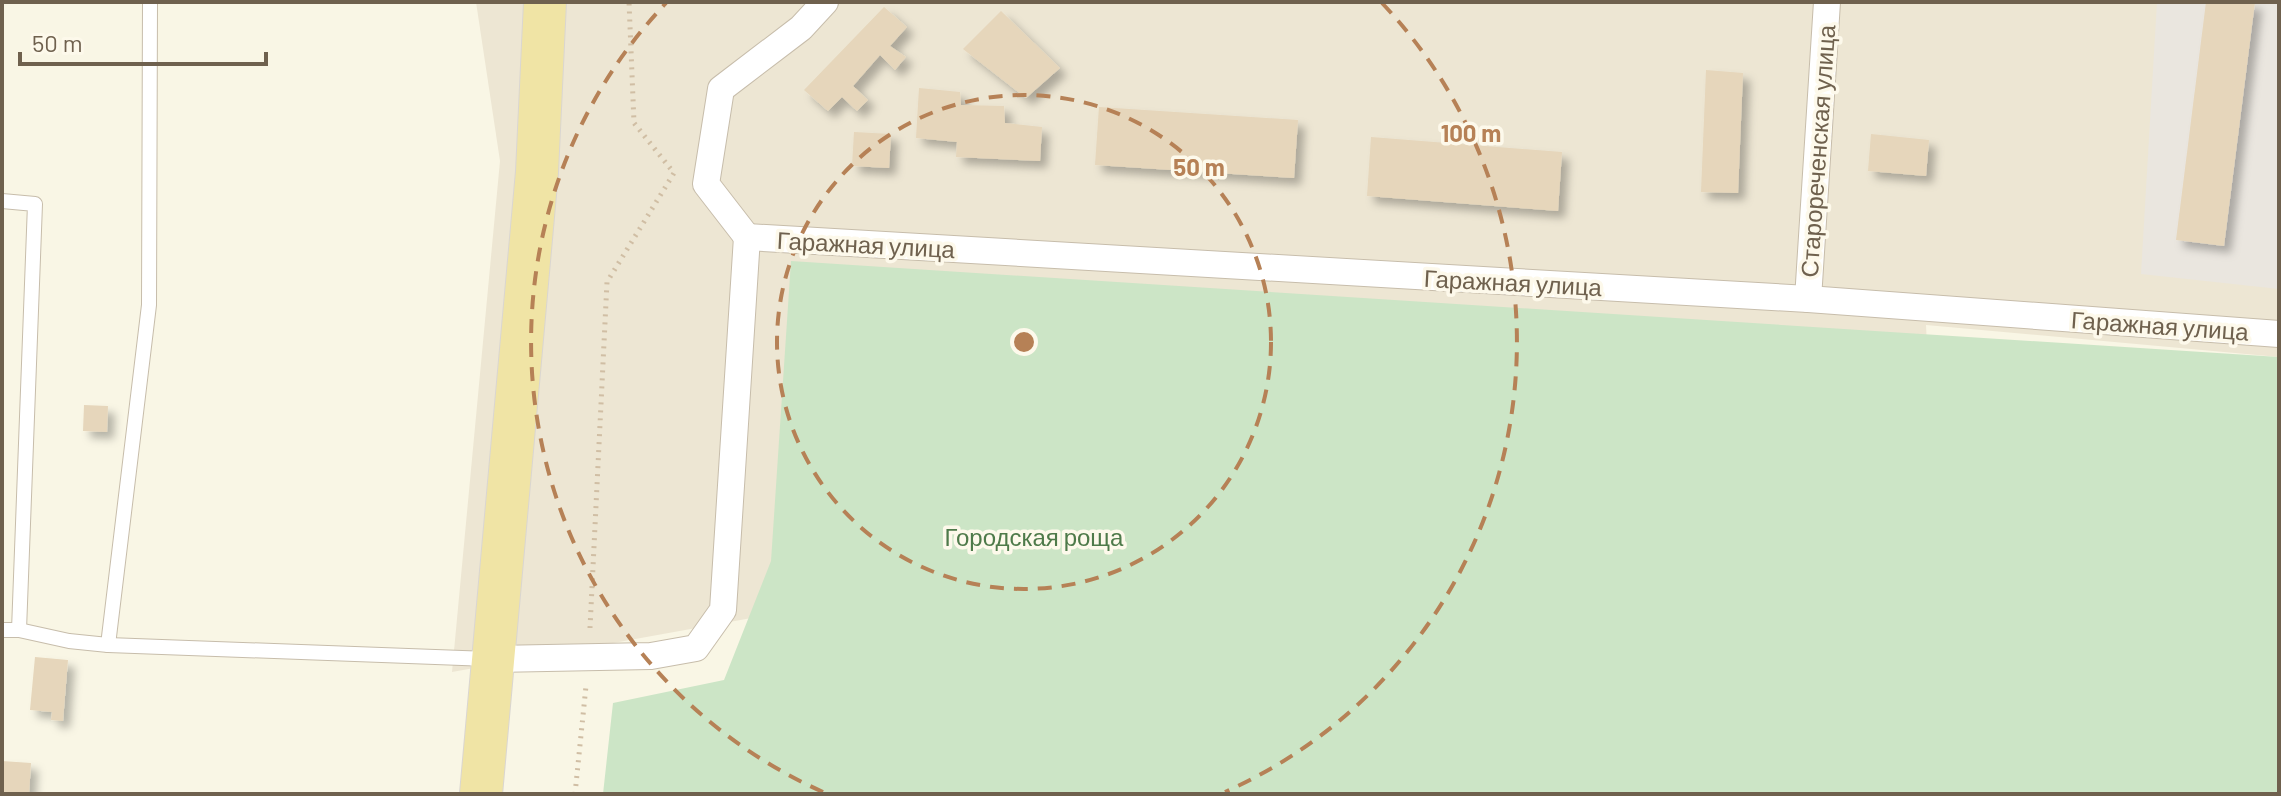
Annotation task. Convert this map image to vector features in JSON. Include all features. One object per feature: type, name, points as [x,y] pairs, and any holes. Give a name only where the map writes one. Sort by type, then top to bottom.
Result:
[{"type":"main road","points":[[481,794],[537,172],[545,2]]},
{"type":"street","points":[[493,659],[651,656],[696,648],[723,610],[747,237],[706,184],[721,89],[801,28],[825,2]]},
{"type":"street","name":"Старореченская улица","points":[[1808,299],[1827,2]]},
{"type":"street","name":"Гаражная улица","points":[[747,237],[1808,299],[2279,334]]},
{"type":"lane","points":[[108,645],[149,305],[150,2]]},
{"type":"lane","points":[[2,201],[35,204],[19,630]]},
{"type":"lane","points":[[2,630],[108,645],[493,659]]},
{"type":"path","points":[[575,794],[588,659],[607,282],[674,173],[634,123],[629,2]]},
{"type":"shaded area","points":[[476,2],[2279,2],[2279,357],[1926,325],[1933,469],[1041,566],[452,672],[500,161]]},
{"type":"shaded area","points":[[2157,2],[2279,2],[2279,289],[2141,274]]},
{"type":"green space","name":"Городская роща","points":[[791,261],[2279,357],[2279,794],[603,794],[613,703],[724,680],[771,561]]},
{"type":"building","points":[[2206,2],[2255,2],[2224,246],[2176,240]]},
{"type":"building","points":[[884,7],[907,27],[890,46],[906,57],[895,70],[880,55],[853,86],[868,100],[857,111],[842,97],[828,111],[804,90]]},
{"type":"building","points":[[1001,11],[1060,68],[1026,98],[963,49]]},
{"type":"building","points":[[1706,70],[1743,73],[1738,193],[1701,192]]},
{"type":"building","points":[[919,88],[960,92],[961,105],[1004,106],[1005,123],[1042,127],[1040,161],[956,157],[957,142],[916,138]]},
{"type":"building","points":[[1099,107],[1298,120],[1294,178],[1095,165]]},
{"type":"building","points":[[854,132],[891,134],[889,168],[852,166]]},
{"type":"building","points":[[1871,134],[1929,140],[1926,176],[1868,171]]},
{"type":"building","points":[[1371,137],[1562,152],[1558,211],[1367,196]]},
{"type":"building","points":[[84,405],[108,406],[107,432],[83,431]]},
{"type":"building","points":[[35,657],[68,660],[63,721],[51,720],[52,712],[30,710]]},
{"type":"building","points":[[2,761],[31,763],[29,794],[2,794]]}]
